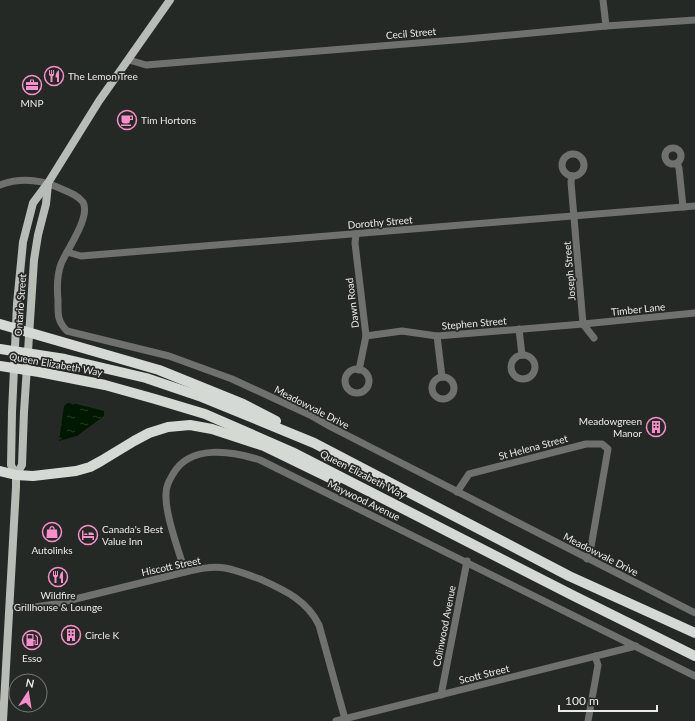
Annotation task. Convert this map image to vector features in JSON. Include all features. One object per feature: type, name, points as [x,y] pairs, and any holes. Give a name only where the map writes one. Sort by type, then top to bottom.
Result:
[{"type":"highway","points":[[0,324],[159,370],[243,404],[290,428],[314,443]]},
{"type":"highway","name":"Queen Elizabeth Way","points":[[0,349],[65,359],[146,378],[202,397],[314,443],[568,576],[695,633]]},
{"type":"highway","name":"Queen Elizabeth Way","points":[[0,366],[105,385],[205,414],[292,452],[550,584],[695,656]]},
{"type":"highway","points":[[0,472],[16,475],[55,474],[76,471],[90,467],[144,436],[168,427],[190,425],[212,429],[264,446],[550,584]]},
{"type":"main road","name":"Ontario Street","points":[[3,721],[16,475],[11,465],[12,412],[17,304],[23,242],[33,203],[48,183],[99,101],[170,0]]},
{"type":"main road","name":"Ontario Street","points":[[16,475],[22,466],[30,306],[34,260],[38,235],[46,204],[48,183]]},
{"type":"street","points":[[603,0],[606,26]]},
{"type":"street","name":"Cecil Street","points":[[129,60],[146,65],[467,39],[606,26],[695,20]]},
{"type":"street","points":[[677,163],[679,168],[683,207]]},
{"type":"street","name":"Joseph Street","points":[[572,176],[571,182],[583,324]]},
{"type":"street","points":[[0,184],[25,180],[48,183]]},
{"type":"street","name":"Meadowvale Drive","points":[[48,183],[78,197],[83,203],[85,209],[84,219],[60,265],[57,292],[58,312],[61,325],[67,331],[169,356],[232,379],[310,415],[457,492],[695,613]]},
{"type":"street","name":"Dorothy Street","points":[[67,252],[81,256],[695,206]]},
{"type":"street","name":"Dawn Road","points":[[356,234],[355,243],[366,336],[359,370]]},
{"type":"street","name":"Timber Lane","points":[[583,324],[695,313]]},
{"type":"street","points":[[583,324],[594,338]]},
{"type":"street","name":"Stephen Street","points":[[366,336],[402,331],[437,336],[583,324]]},
{"type":"street","points":[[519,329],[522,355]]},
{"type":"street","points":[[437,336],[442,377]]},
{"type":"street","name":"St Helena Street","points":[[457,492],[469,474],[586,444],[602,444],[608,449],[592,548],[587,558]]},
{"type":"street","name":"Maywood Avenue","points":[[185,572],[168,512],[166,495],[167,485],[176,469],[186,459],[193,455],[211,452],[244,455],[260,460],[695,676]]},
{"type":"street","name":"Colinwood Avenue","points":[[441,695],[467,562]]},
{"type":"street","name":"Hiscott Street","points":[[10,607],[35,607],[55,604],[204,568],[224,568],[243,572],[285,590],[299,600],[315,616],[319,624],[344,719]]},
{"type":"street","name":"Scott Street","points":[[336,721],[636,646]]},
{"type":"street","points":[[588,721],[598,665],[596,656]]},
{"type":"water","points":[[69,402],[104,411],[104,416],[77,436],[59,441],[64,406]]},
{"type":"place","name":"The Lemon Tree","points":[[54,76]]},
{"type":"place","name":"MNP","points":[[32,85]]},
{"type":"place","name":"Tim Hortons","points":[[127,120]]},
{"type":"place","name":"Meadowgreen Manor","points":[[656,427]]},
{"type":"place","name":"Autolinks","points":[[52,532]]},
{"type":"place","name":"Canada's Best Value Inn","points":[[88,535]]},
{"type":"place","name":"Wildfire Grillhouse & Lounge","points":[[58,577]]},
{"type":"place","name":"Circle K","points":[[71,635]]},
{"type":"place","name":"Esso","points":[[32,640]]}]
